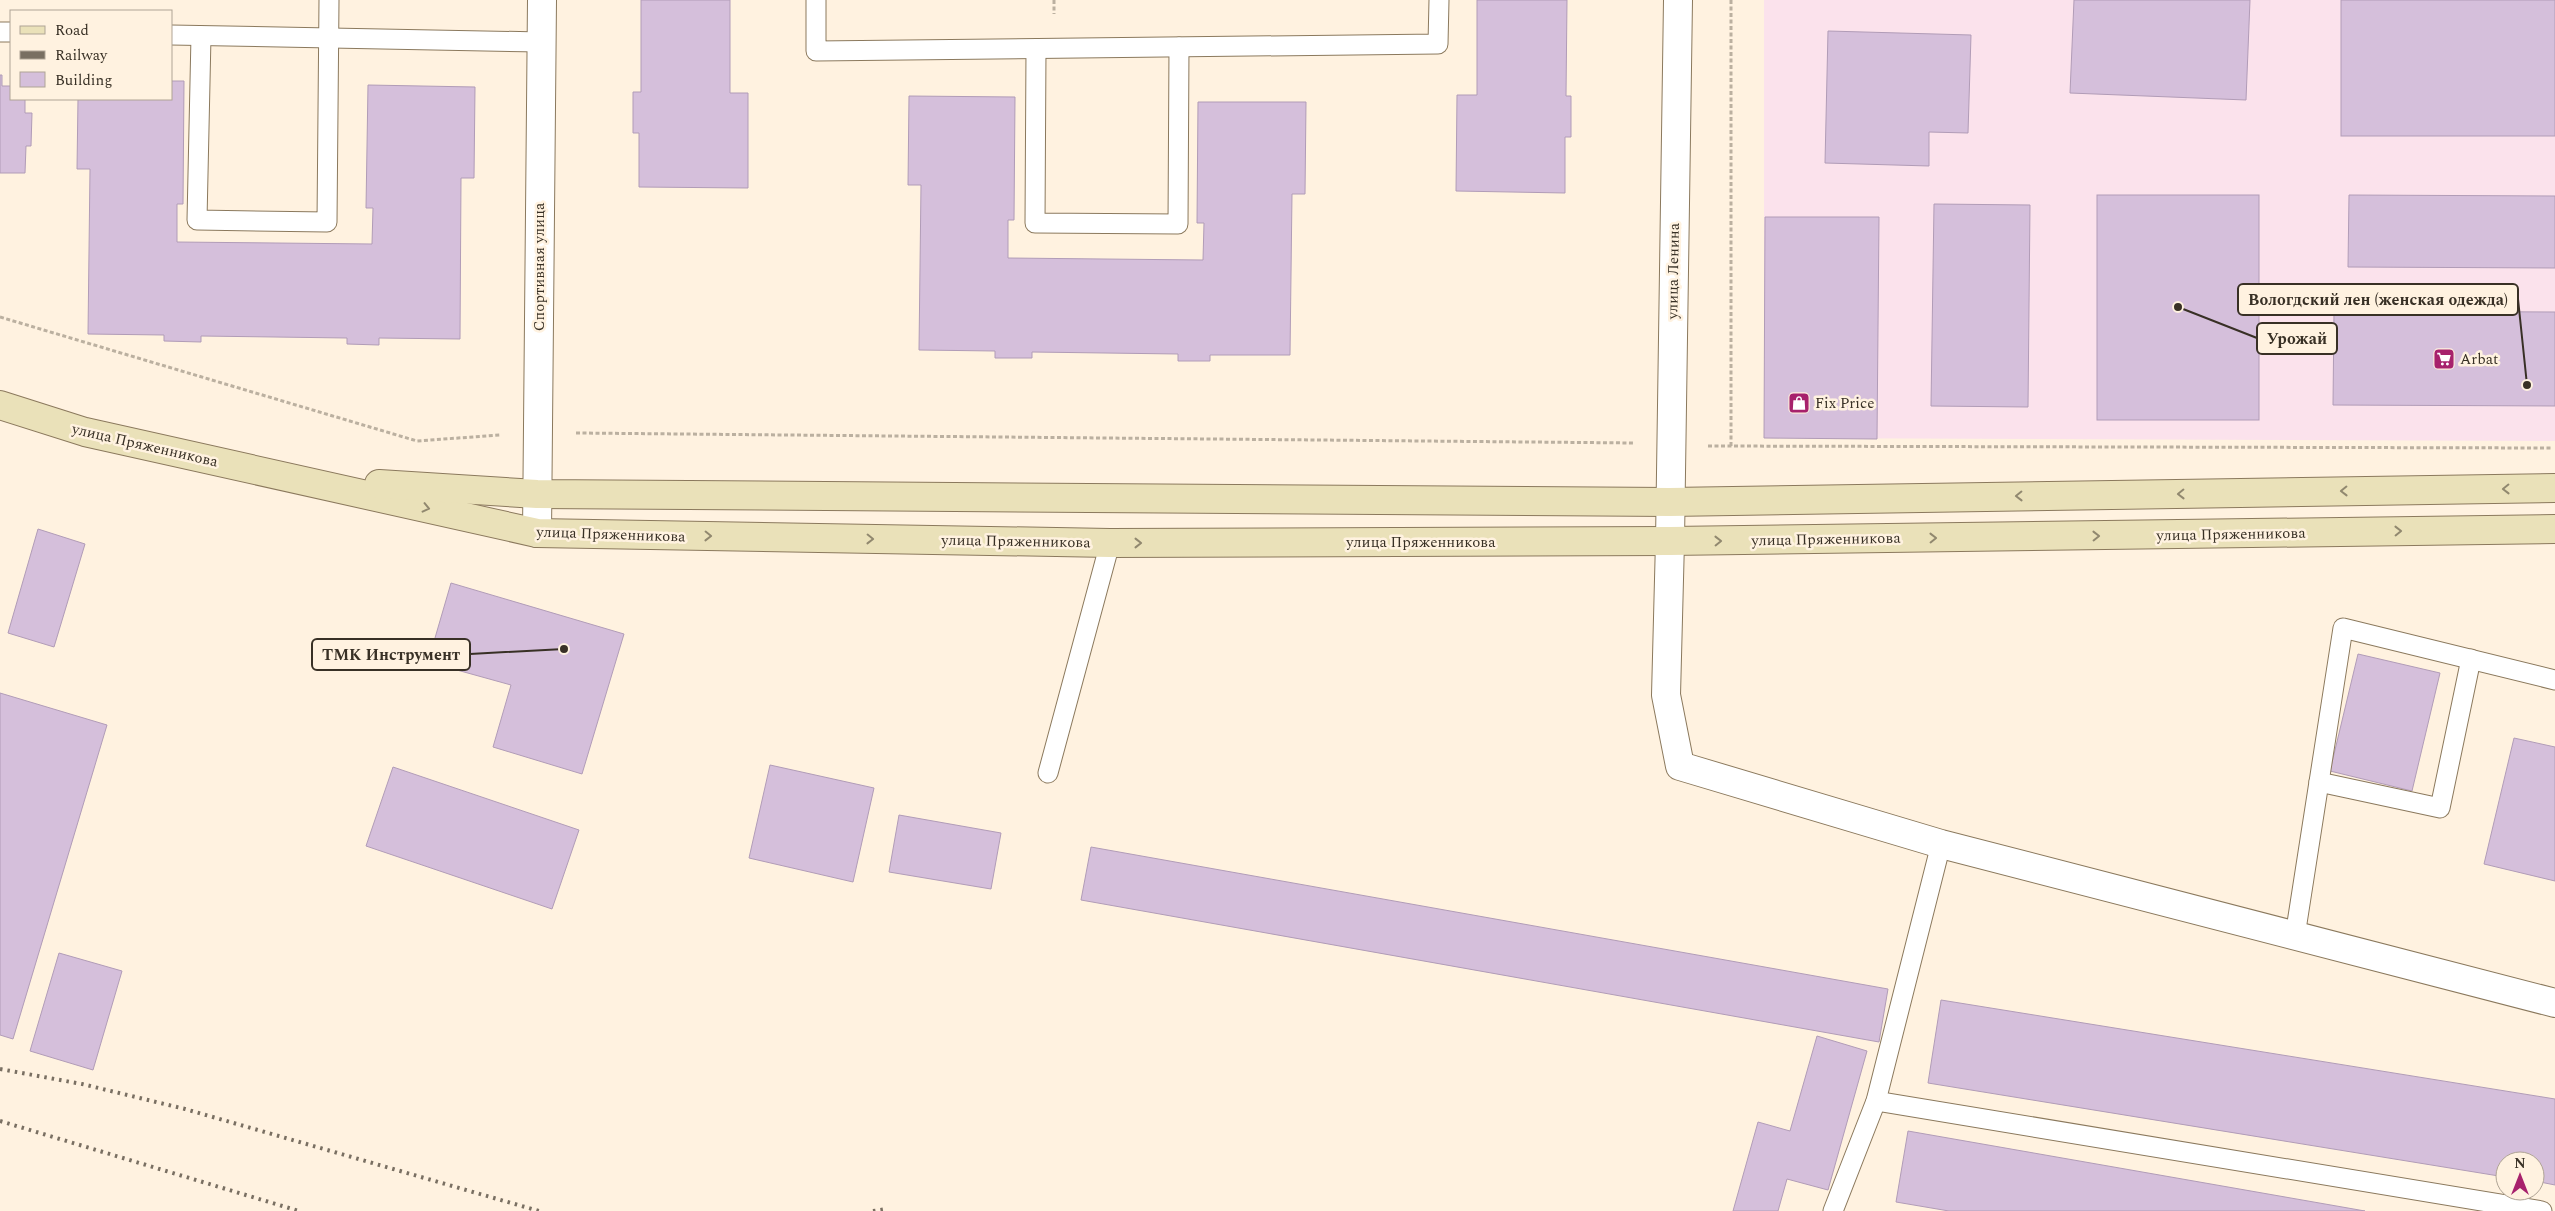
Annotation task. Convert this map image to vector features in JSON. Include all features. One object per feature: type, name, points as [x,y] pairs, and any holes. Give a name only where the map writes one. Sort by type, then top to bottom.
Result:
[{"type":"main road","name":"улица Пряженникова","points":[[0,405],[85,432],[537,533],[1110,543],[1670,541],[2555,529]]},
{"type":"main road","name":"улица Пряженникова","points":[[293,479],[537,494],[1670,502],[2555,488]]},
{"type":"street","name":"Спортивная улица","points":[[537,533],[542,0]]},
{"type":"street","name":"улица Ленина","points":[[1678,0],[1666,695],[1680,766],[1941,844]]},
{"type":"street","points":[[1941,844],[2555,1003]]},
{"type":"lane","points":[[201,36],[197,220],[327,222],[329,0]]},
{"type":"lane","points":[[816,0],[816,51],[1438,44],[1439,0]]},
{"type":"lane","points":[[172,35],[541,42]]},
{"type":"lane","points":[[1036,48],[1035,223],[1178,224],[1179,47]]},
{"type":"lane","points":[[1048,773],[1110,543]]},
{"type":"lane","points":[[2295,936],[2343,628],[2555,680]]},
{"type":"lane","points":[[2319,782],[2440,808],[2471,659]]},
{"type":"lane","points":[[1833,1211],[1876,1101],[1941,844]]},
{"type":"lane","points":[[1876,1101],[2542,1211]]},
{"type":"path","points":[[1730,0],[1731,448]]},
{"type":"path","points":[[0,318],[417,440],[538,433],[1670,444],[1731,448],[2555,448]]},
{"type":"shaded area","points":[[1764,0],[2555,0],[2555,441],[1764,438]]},
{"type":"building","points":[[641,0],[730,0],[730,93],[748,93],[748,188],[639,187],[639,133],[633,133],[633,92],[641,92]]},
{"type":"building","points":[[1477,0],[1567,0],[1566,96],[1571,96],[1571,137],[1565,137],[1565,193],[1456,191],[1457,95],[1477,95]]},
{"type":"building","points":[[2074,0],[2250,0],[2246,100],[2070,93]]},
{"type":"building","points":[[2341,0],[2555,0],[2555,136],[2341,136]]},
{"type":"building","points":[[1828,31],[1971,35],[1968,133],[1929,132],[1929,166],[1825,163]]},
{"type":"building","points":[[0,75],[2,75],[2,86],[10,86],[10,100],[25,100],[25,113],[32,113],[31,146],[26,146],[25,173],[0,173]]},
{"type":"building","points":[[172,81],[184,81],[183,204],[177,204],[177,242],[372,244],[373,208],[366,208],[368,85],[475,87],[474,178],[461,178],[460,339],[379,338],[379,345],[347,344],[347,338],[201,336],[201,342],[164,341],[164,335],[88,334],[90,169],[77,169],[78,100],[172,100]]},
{"type":"building","points":[[909,96],[1015,97],[1014,220],[1008,220],[1008,258],[1203,260],[1204,223],[1197,223],[1198,102],[1306,102],[1305,194],[1292,194],[1290,355],[1210,355],[1210,361],[1178,361],[1178,354],[1032,352],[1032,358],[995,358],[995,351],[919,350],[921,185],[908,185]]},
{"type":"building","points":[[2097,195],[2259,195],[2259,420],[2097,420]]},
{"type":"building","points":[[2349,195],[2555,196],[2555,268],[2348,267]]},
{"type":"building","points":[[1934,204],[2030,205],[2028,407],[1931,406]]},
{"type":"building","points":[[1765,217],[1879,217],[1877,439],[1764,438]]},
{"type":"building","name":"Arbat","points":[[2334,311],[2555,312],[2555,406],[2333,405]]},
{"type":"building","points":[[38,529],[85,544],[54,647],[8,633]]},
{"type":"building","points":[[451,583],[624,634],[582,774],[493,747],[511,685],[428,662]]},
{"type":"building","points":[[2358,654],[2440,673],[2412,791],[2330,771]]},
{"type":"building","points":[[0,693],[107,725],[13,1039],[0,1035]]},
{"type":"building","points":[[2514,738],[2555,747],[2555,881],[2484,864]]},
{"type":"building","points":[[770,765],[874,788],[853,882],[749,858]]},
{"type":"building","points":[[393,767],[579,830],[552,909],[366,846]]},
{"type":"building","points":[[899,815],[1001,833],[991,889],[889,872]]},
{"type":"building","points":[[1091,847],[1888,989],[1879,1042],[1081,900]]},
{"type":"building","points":[[59,953],[122,971],[93,1070],[30,1051]]},
{"type":"building","points":[[1941,1000],[2555,1099],[2555,1185],[2545,1183],[2545,1151],[2495,1151],[2495,1175],[1928,1083]]},
{"type":"building","points":[[1817,1036],[1867,1051],[1828,1190],[1787,1179],[1778,1211],[1733,1211],[1758,1122],[1790,1131]]},
{"type":"building","points":[[1908,1131],[2365,1211],[1949,1211],[1896,1202]]},
{"type":"railway","points":[[0,1069],[82,1084],[185,1109],[539,1211]]},
{"type":"railway","points":[[0,1121],[299,1211]]},
{"type":"railway","points":[[873,1211],[886,1209]]},
{"type":"place","name":"Урожай","points":[[2178,307]]},
{"type":"place","name":"Arbat","points":[[2444,359]]},
{"type":"place","name":"Вологдский лен (женская одежда)","points":[[2527,385]]},
{"type":"place","name":"Fix Price","points":[[1799,403]]},
{"type":"place","name":"ТМК Инструмент","points":[[564,649]]}]
